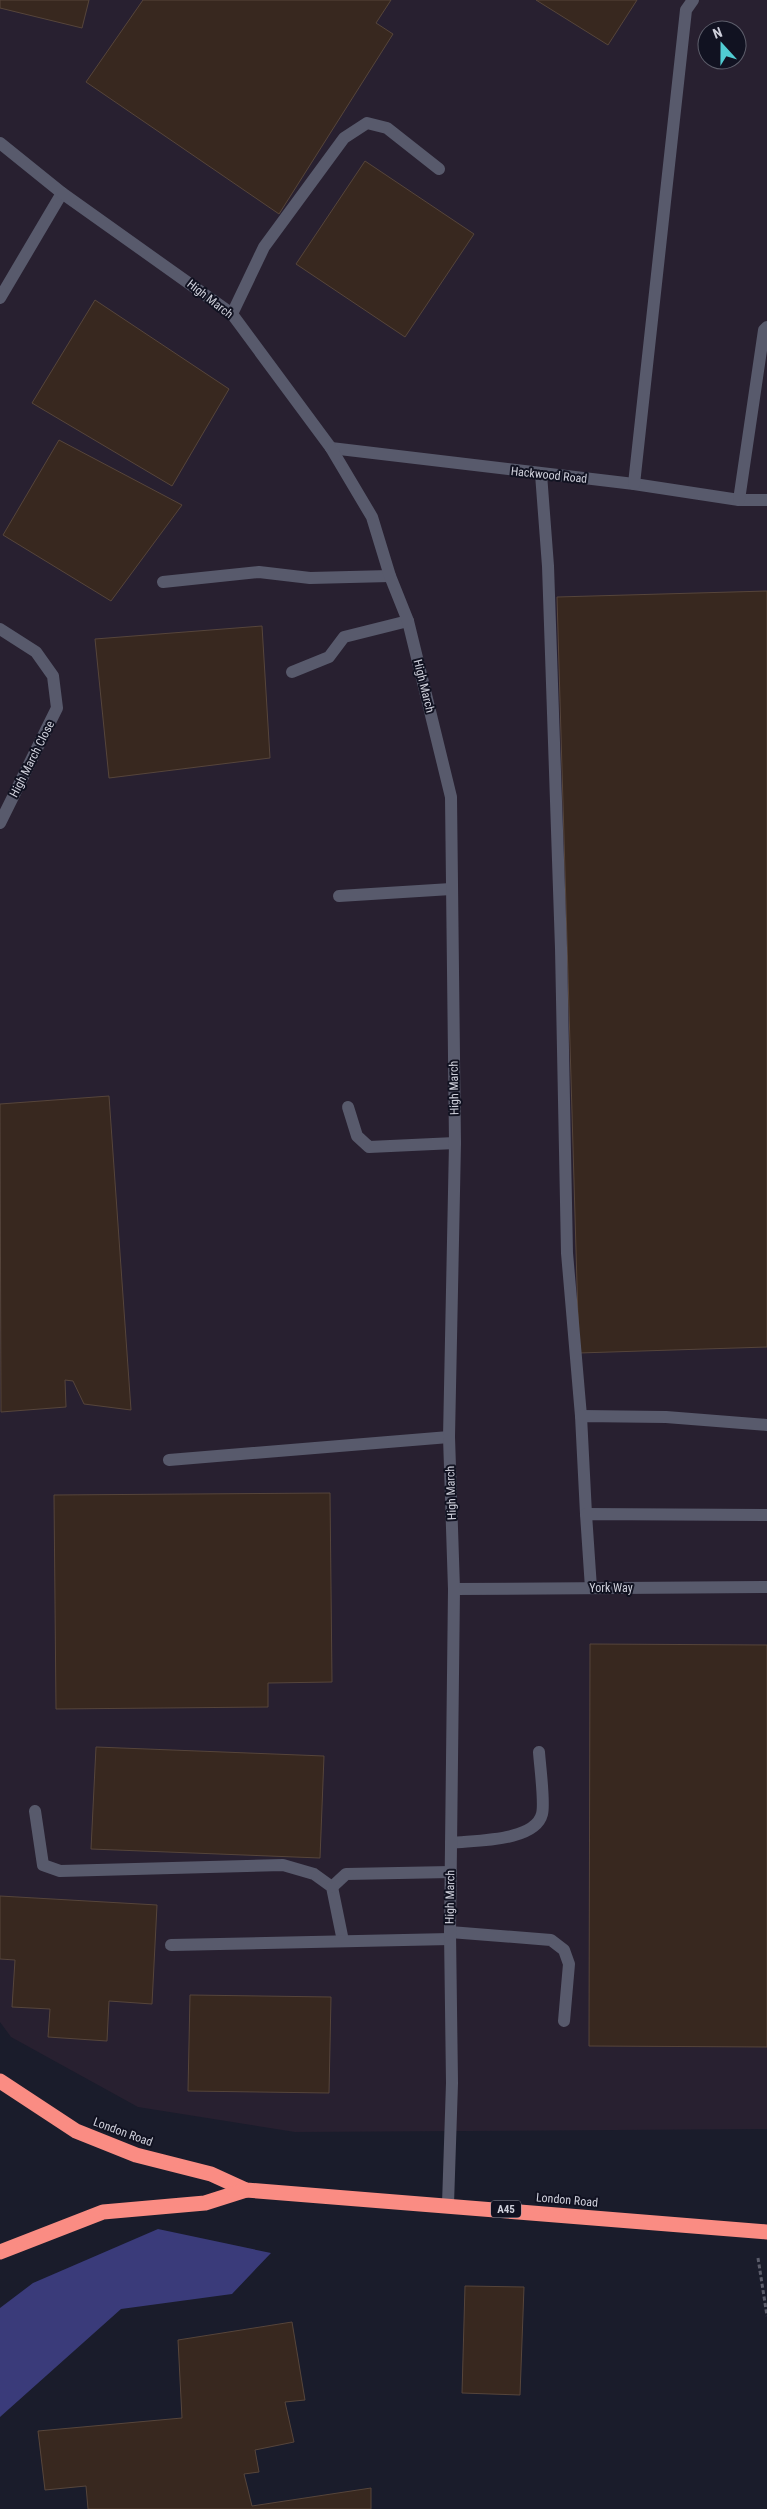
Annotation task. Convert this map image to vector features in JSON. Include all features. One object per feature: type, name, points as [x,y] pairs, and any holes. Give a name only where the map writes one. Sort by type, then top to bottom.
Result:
[{"type":"highway","name":"London Road","points":[[0,2081],[76,2131],[136,2155],[211,2174],[246,2190]]},
{"type":"highway","name":"London Road","points":[[0,2252],[103,2212],[205,2202],[246,2190],[448,2204],[760,2231]]},
{"type":"street","points":[[634,484],[686,10],[693,0]]},
{"type":"street","points":[[232,314],[264,247],[344,138],[367,122],[387,128],[439,169]]},
{"type":"street","name":"High March","points":[[0,143],[62,192],[232,314],[331,448],[372,517],[390,576],[408,621],[450,797],[456,1143],[449,1436],[454,1590],[450,1872],[452,2083],[448,2204]]},
{"type":"street","points":[[0,298],[62,192]]},
{"type":"street","points":[[739,500],[766,329]]},
{"type":"street","name":"Hackwood Road","points":[[331,448],[634,484],[739,500],[767,500]]},
{"type":"street","points":[[541,474],[548,566],[561,948],[567,1253],[581,1416],[591,1588]]},
{"type":"street","points":[[163,582],[259,572],[310,578],[390,576]]},
{"type":"street","points":[[292,672],[329,657],[344,637],[408,621]]},
{"type":"street","name":"High March Close","points":[[0,629],[36,652],[53,676],[57,708],[0,823]]},
{"type":"street","points":[[339,896],[451,889]]},
{"type":"street","points":[[348,1107],[358,1136],[369,1147],[456,1143]]},
{"type":"street","points":[[581,1416],[666,1417],[767,1425]]},
{"type":"street","points":[[169,1460],[449,1436]]},
{"type":"street","points":[[586,1514],[767,1515]]},
{"type":"street","name":"York Way","points":[[454,1590],[767,1587]]},
{"type":"street","points":[[451,1842],[513,1837],[536,1826],[543,1814],[539,1752]]},
{"type":"street","points":[[35,1811],[43,1865],[60,1871],[283,1865],[314,1874],[332,1887],[343,1941]]},
{"type":"street","points":[[332,1887],[346,1874],[450,1872]]},
{"type":"street","points":[[171,1945],[343,1941],[450,1936],[551,1940],[564,1950],[569,1964],[564,2021]]},
{"type":"path","points":[[760,2231],[767,2316]]},
{"type":"shaded area","points":[[0,0],[767,0],[767,2129],[295,2132],[138,2107],[11,2037],[0,2022]]},
{"type":"shaded area","points":[[158,2229],[271,2253],[232,2294],[121,2309],[0,2417],[0,2308],[33,2283]]},
{"type":"building","points":[[0,0],[89,0],[82,28],[0,8]]},
{"type":"building","points":[[143,0],[391,0],[376,23],[393,34],[279,214],[86,82]]},
{"type":"building","points":[[536,0],[637,0],[608,45]]},
{"type":"building","points":[[365,161],[474,234],[405,337],[296,264]]},
{"type":"building","points":[[95,300],[229,389],[172,486],[32,403]]},
{"type":"building","points":[[59,440],[182,505],[111,601],[3,535]]},
{"type":"building","points":[[767,591],[767,1347],[579,1353],[557,597]]},
{"type":"building","points":[[262,626],[270,758],[109,778],[95,639]]},
{"type":"building","points":[[109,1096],[131,1410],[84,1404],[73,1381],[65,1380],[66,1407],[1,1412],[0,1104]]},
{"type":"building","points":[[330,1493],[332,1682],[268,1683],[268,1707],[56,1709],[54,1495]]},
{"type":"building","points":[[590,1644],[767,1645],[767,2047],[589,2046]]},
{"type":"building","points":[[96,1747],[324,1756],[320,1858],[91,1849]]},
{"type":"building","points":[[0,1896],[157,1905],[152,2004],[109,2001],[107,2041],[48,2037],[50,2009],[12,2007],[15,1960],[0,1959]]},
{"type":"building","points":[[190,1995],[331,1997],[329,2093],[188,2091]]},
{"type":"building","points":[[465,2286],[524,2287],[520,2395],[462,2393]]},
{"type":"building","points":[[292,2322],[305,2400],[285,2402],[294,2442],[255,2450],[259,2472],[244,2474],[252,2506],[371,2488],[371,2509],[88,2509],[86,2486],[45,2490],[38,2431],[182,2418],[178,2340]]}]
